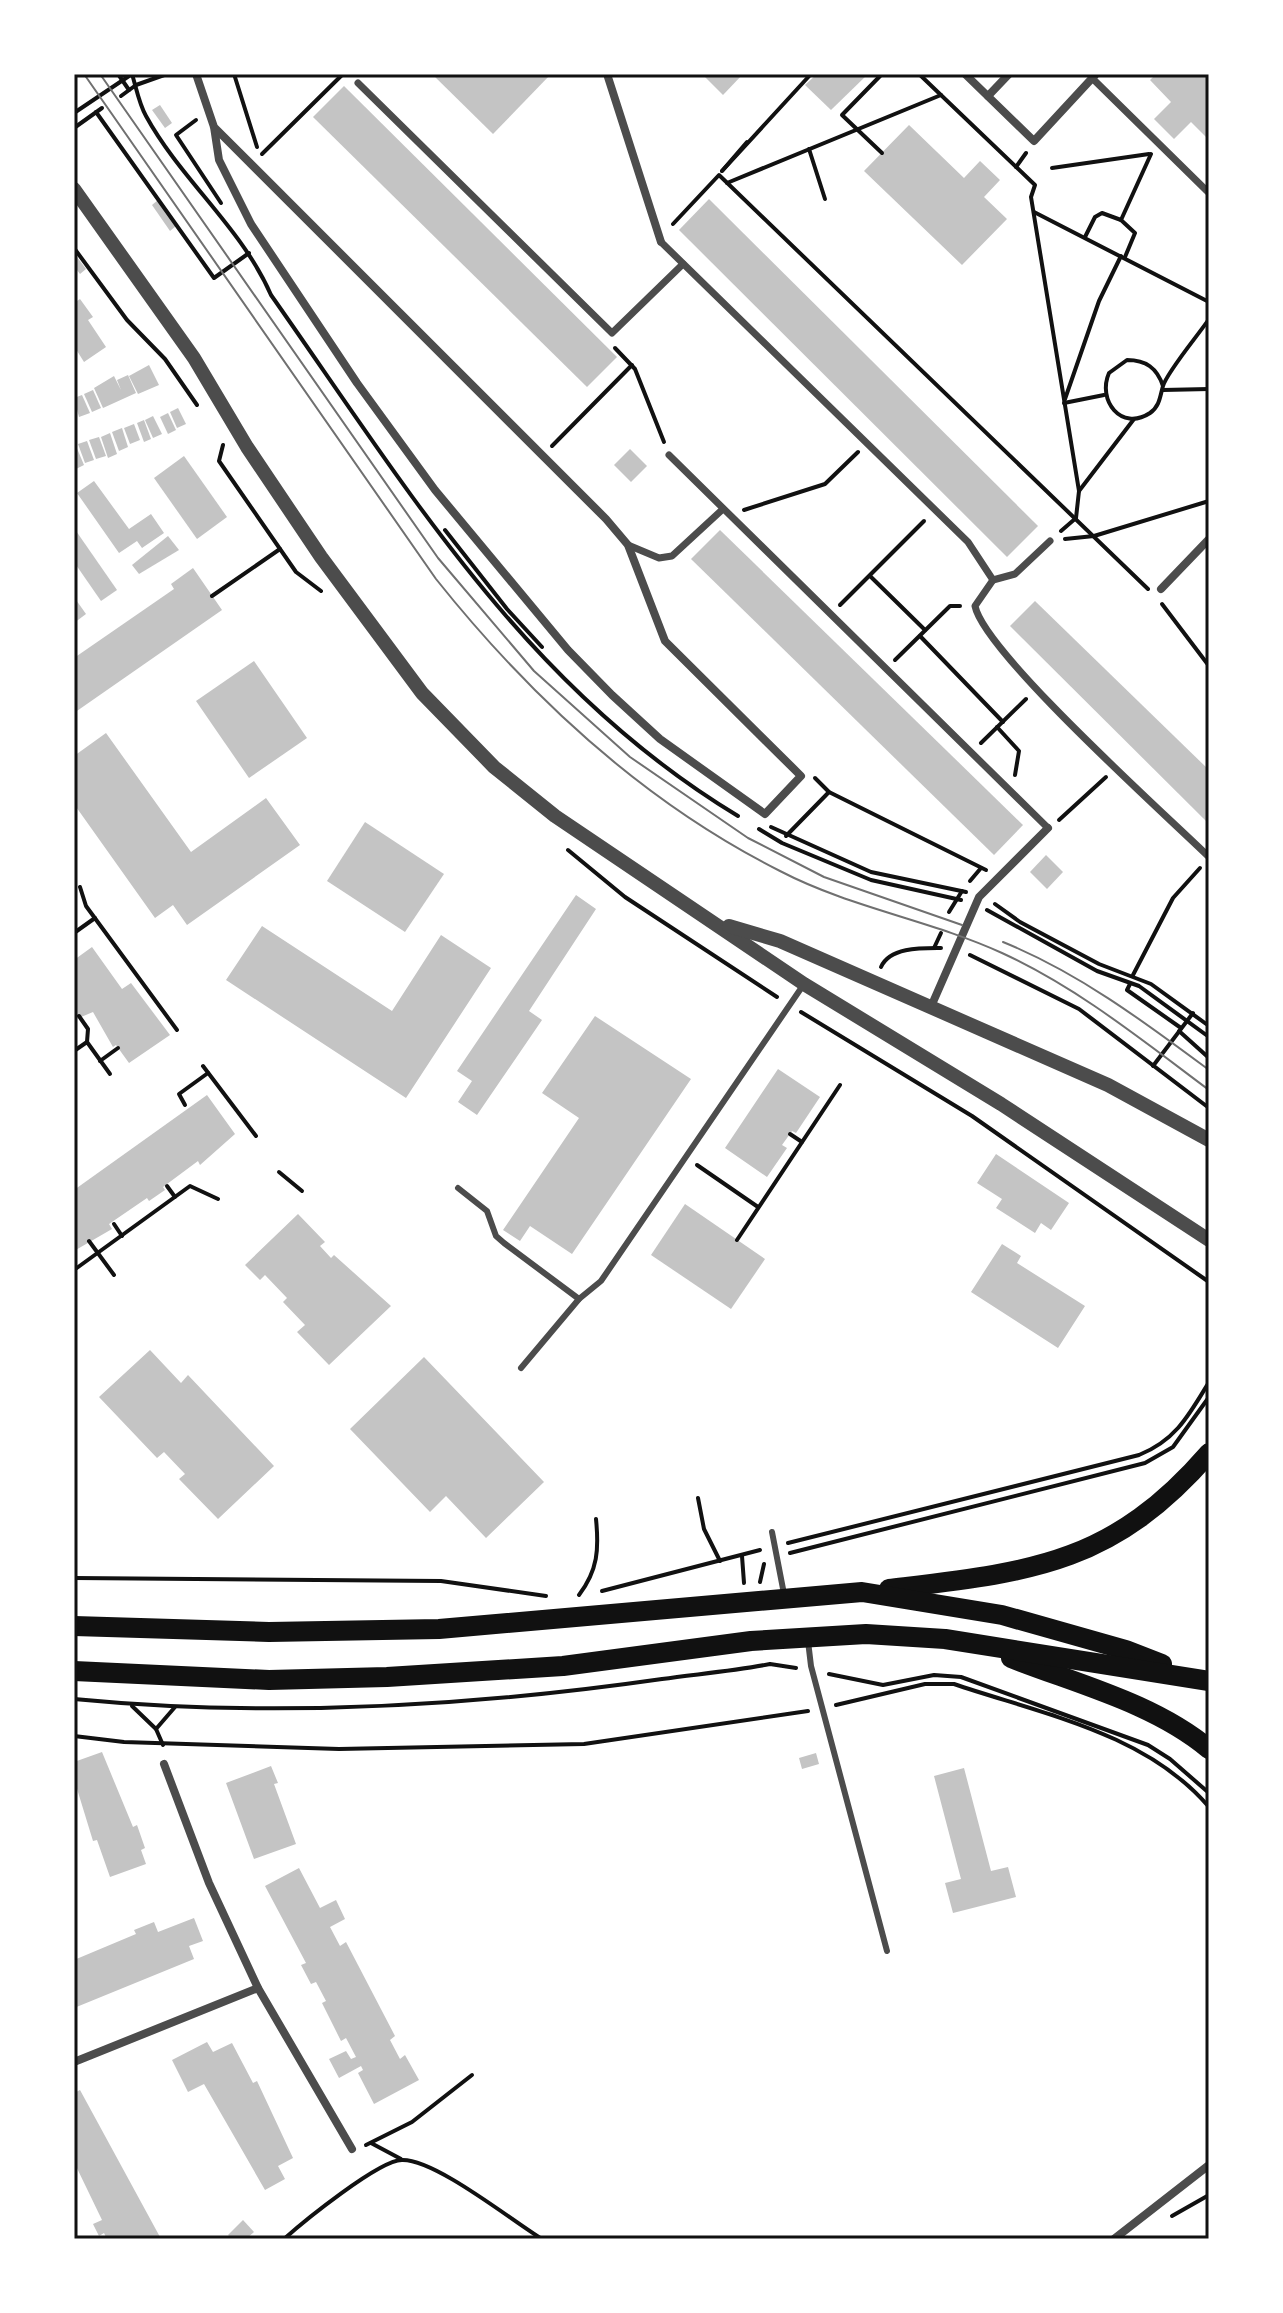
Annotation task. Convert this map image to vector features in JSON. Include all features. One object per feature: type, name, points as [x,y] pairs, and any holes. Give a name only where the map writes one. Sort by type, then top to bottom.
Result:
[{"type":"main road","points":[[74,1626],[269,1632],[425,1629],[596,1617],[995,1576],[1074,1555],[1139,1519],[1167,1497],[1209,1453]]},
{"type":"main road","points":[[862,1592],[1002,1615],[1126,1650],[1202,1679]]},
{"type":"main road","points":[[74,1671],[269,1680],[387,1677],[563,1666],[808,1637],[921,1636],[1202,1679]]},
{"type":"main road","points":[[977,1645],[1153,1713],[1188,1731],[1209,1749]]},
{"type":"street","points":[[196,74],[214,127],[219,160],[251,224],[357,383],[435,490],[559,640],[612,695],[660,739],[765,814],[801,776],[709,689],[665,641],[628,545]]},
{"type":"street","points":[[607,74],[661,242],[968,542],[993,580]]},
{"type":"street","points":[[965,74],[1034,141],[1094,76],[1209,193]]},
{"type":"street","points":[[988,96],[1009,74]]},
{"type":"street","points":[[358,83],[612,333],[683,264]]},
{"type":"street","points":[[214,127],[628,545],[659,558],[672,556],[723,509]]},
{"type":"street","points":[[74,189],[194,358],[277,493],[422,693],[469,743],[522,791],[604,850],[717,922],[804,984],[1001,1104],[1209,1240]]},
{"type":"street","points":[[669,455],[1048,828],[999,876],[975,905],[929,1010]]},
{"type":"street","points":[[1161,589],[1209,539]]},
{"type":"street","points":[[1050,541],[1015,574],[993,580],[975,606],[984,630],[1037,689],[1209,857]]},
{"type":"street","points":[[717,922],[780,941],[929,1010],[1108,1085],[1209,1140]]},
{"type":"street","points":[[164,1764],[209,1883],[258,1988],[352,2149]]},
{"type":"street","points":[[74,2062],[258,1988]]},
{"type":"street","points":[[1114,2239],[1209,2165]]},
{"type":"lane","points":[[521,1368],[579,1299],[601,1281],[804,984]]},
{"type":"lane","points":[[458,1188],[487,1211],[496,1236],[579,1299]]},
{"type":"lane","points":[[772,1532],[785,1597]]},
{"type":"lane","points":[[808,1637],[811,1666],[887,1951]]},
{"type":"path","points":[[74,113],[120,76],[132,74],[145,114],[225,227],[249,253],[271,295],[446,543]]},
{"type":"path","points":[[121,96],[136,85],[167,74]]},
{"type":"path","points":[[234,74],[261,156],[343,74]]},
{"type":"path","points":[[672,226],[811,74]]},
{"type":"path","points":[[882,74],[842,115],[882,153]]},
{"type":"path","points":[[919,74],[1035,185],[1031,197],[1079,491],[1076,518],[1050,541]]},
{"type":"path","points":[[120,76],[129,90]]},
{"type":"path","points":[[727,183],[941,95]]},
{"type":"path","points":[[192,107],[196,121],[176,135],[231,219]]},
{"type":"path","points":[[74,128],[102,108]]},
{"type":"path","points":[[96,112],[214,278],[255,249]]},
{"type":"path","points":[[1121,220],[1159,142]]},
{"type":"path","points":[[809,149],[825,199]]},
{"type":"path","points":[[1052,168],[1151,154]]},
{"type":"path","points":[[720,173],[1162,604],[1209,666]]},
{"type":"path","points":[[1034,212],[1209,302]]},
{"type":"path","points":[[1064,403],[1099,301],[1135,233],[1121,220],[1102,213],[1095,217],[1084,237]]},
{"type":"path","points":[[74,248],[127,320],[165,359],[204,415]]},
{"type":"path","points":[[1079,491],[1134,419],[1157,406],[1163,388],[1209,319]]},
{"type":"path","points":[[612,333],[612,344],[632,365],[669,455]]},
{"type":"path","points":[[1134,419],[1111,409],[1104,395],[1109,373],[1127,360],[1148,364],[1159,373],[1163,388]]},
{"type":"path","points":[[550,448],[632,365]]},
{"type":"path","points":[[1163,388],[1209,389]]},
{"type":"path","points":[[1064,403],[1104,395]]},
{"type":"path","points":[[212,596],[280,549],[219,461],[224,444],[218,436]]},
{"type":"path","points":[[731,517],[825,484],[860,449]]},
{"type":"path","points":[[1050,541],[1094,536],[1209,501]]},
{"type":"path","points":[[829,615],[929,516]]},
{"type":"path","points":[[451,539],[548,654]]},
{"type":"path","points":[[870,576],[925,630]]},
{"type":"path","points":[[885,670],[946,610]]},
{"type":"path","points":[[920,636],[1003,722]]},
{"type":"path","points":[[975,748],[1033,693]]},
{"type":"path","points":[[997,727],[1019,751]]},
{"type":"path","points":[[807,770],[829,792],[999,876]]},
{"type":"path","points":[[1048,828],[1079,805],[1112,772]]},
{"type":"path","points":[[786,836],[829,792]]},
{"type":"path","points":[[1209,857],[1173,898],[1127,990],[1180,1030],[1209,1058]]},
{"type":"path","points":[[924,885],[970,893]]},
{"type":"path","points":[[80,887],[95,918],[177,1030]]},
{"type":"path","points":[[931,896],[967,902]]},
{"type":"path","points":[[989,901],[1006,909],[1020,922],[1099,964],[1151,984],[1209,1026]]},
{"type":"path","points":[[986,909],[1097,971],[1130,983],[1209,1037]]},
{"type":"path","points":[[74,933],[95,918]]},
{"type":"path","points":[[934,948],[941,933]]},
{"type":"path","points":[[877,974],[891,955],[948,948]]},
{"type":"path","points":[[967,953],[1079,1009],[1209,1108]]},
{"type":"path","points":[[791,1006],[972,1116],[1209,1282]]},
{"type":"path","points":[[1153,1066],[1193,1013]]},
{"type":"path","points":[[79,1016],[88,1029],[87,1042],[110,1074]]},
{"type":"path","points":[[74,1051],[87,1042]]},
{"type":"path","points":[[100,1061],[118,1048]]},
{"type":"path","points":[[203,1066],[256,1136]]},
{"type":"path","points":[[185,1105],[179,1094],[208,1073]]},
{"type":"path","points":[[737,1240],[840,1085]]},
{"type":"path","points":[[790,1134],[802,1142]]},
{"type":"path","points":[[703,1170],[758,1207]]},
{"type":"path","points":[[279,1172],[302,1191]]},
{"type":"path","points":[[167,1186],[175,1197]]},
{"type":"path","points":[[74,1270],[190,1186],[218,1199]]},
{"type":"path","points":[[114,1224],[122,1236]]},
{"type":"path","points":[[89,1241],[114,1275]]},
{"type":"path","points":[[599,1592],[1139,1455],[1158,1447],[1182,1428],[1209,1382]]},
{"type":"path","points":[[777,1556],[1145,1463],[1173,1447],[1209,1397]]},
{"type":"path","points":[[698,1498],[704,1529],[720,1561]]},
{"type":"path","points":[[577,1597],[592,1575],[599,1551],[596,1519]]},
{"type":"path","points":[[742,1556],[745,1589]]},
{"type":"path","points":[[74,1578],[441,1581],[552,1597]]},
{"type":"path","points":[[569,1598],[584,1596]]},
{"type":"path","points":[[889,1684],[948,1674],[1043,1705],[1148,1745],[1170,1759],[1209,1793]]},
{"type":"path","points":[[74,1736],[162,1743],[339,1749],[584,1744],[824,1708],[925,1684],[954,1684],[1120,1741],[1167,1767],[1209,1807]]},
{"type":"path","points":[[130,1704],[156,1729],[162,1743],[164,1764]]},
{"type":"path","points":[[156,1729],[176,1706]]},
{"type":"path","points":[[352,2149],[412,2122],[472,2075]]},
{"type":"path","points":[[371,2143],[402,2160],[444,2173],[542,2239]]},
{"type":"path","points":[[284,2239],[304,2220],[381,2167],[402,2160]]},
{"type":"building","points":[[432,74],[551,74],[493,134]]},
{"type":"building","points":[[702,74],[743,74],[723,95]]},
{"type":"building","points":[[817,74],[868,74],[831,110],[805,85]]},
{"type":"building","points":[[1156,74],[1209,74],[1209,140],[1191,122],[1174,139],[1154,119],[1171,102],[1150,80]]},
{"type":"building","points":[[344,86],[617,357],[587,387],[313,117]]},
{"type":"building","points":[[160,105],[172,123],[165,128],[152,110]]},
{"type":"building","points":[[909,125],[964,178],[980,161],[1000,180],[984,197],[1007,219],[962,265],[864,171]]},
{"type":"building","points":[[709,199],[1038,526],[1007,557],[679,230]]},
{"type":"building","points":[[158,200],[176,226],[170,231],[152,205]]},
{"type":"building","points":[[74,253],[86,269],[80,274],[74,266]]},
{"type":"building","points":[[80,299],[93,317],[88,320],[106,347],[84,362],[74,346],[74,303]]},
{"type":"building","points":[[149,365],[159,385],[138,394],[129,376]]},
{"type":"building","points":[[128,375],[136,393],[103,408],[94,388],[114,376],[121,390],[117,380]]},
{"type":"building","points":[[93,390],[101,408],[92,412],[84,394]]},
{"type":"building","points":[[82,395],[90,413],[79,417],[74,398]]},
{"type":"building","points":[[178,408],[186,424],[177,428],[170,412]]},
{"type":"building","points":[[168,413],[176,430],[168,434],[160,417]]},
{"type":"building","points":[[153,416],[162,434],[153,438],[145,420]]},
{"type":"building","points":[[144,420],[151,439],[144,442],[137,423]]},
{"type":"building","points":[[134,424],[140,440],[130,444],[124,428]]},
{"type":"building","points":[[122,428],[128,447],[119,451],[112,432]]},
{"type":"building","points":[[110,433],[117,454],[108,458],[101,437]]},
{"type":"building","points":[[99,437],[106,456],[96,459],[89,440]]},
{"type":"building","points":[[87,441],[94,460],[85,463],[78,444]]},
{"type":"building","points":[[74,447],[84,465],[74,470]]},
{"type":"building","points":[[630,449],[647,466],[631,482],[614,465]]},
{"type":"building","points":[[184,456],[227,517],[197,539],[154,478]]},
{"type":"building","points":[[94,481],[129,529],[151,514],[164,533],[142,548],[137,541],[119,553],[77,493]]},
{"type":"building","points":[[74,528],[117,590],[101,601],[74,562]]},
{"type":"building","points":[[720,530],[1023,825],[994,855],[691,559]]},
{"type":"building","points":[[168,536],[179,550],[139,574],[132,565]]},
{"type":"building","points":[[193,568],[222,610],[74,713],[74,658],[174,589],[171,584]]},
{"type":"building","points":[[74,597],[86,614],[74,623]]},
{"type":"building","points":[[1035,601],[1209,770],[1209,824],[1010,626]]},
{"type":"building","points":[[254,661],[307,738],[249,778],[196,701]]},
{"type":"building","points":[[106,733],[191,852],[266,798],[300,845],[187,925],[173,905],[155,918],[74,804],[74,756]]},
{"type":"building","points":[[365,822],[444,874],[405,932],[327,881]]},
{"type":"building","points":[[1046,855],[1063,872],[1047,889],[1030,872]]},
{"type":"building","points":[[576,895],[596,909],[529,1011],[542,1020],[477,1115],[458,1102],[472,1081],[457,1071]]},
{"type":"building","points":[[262,926],[392,1011],[441,935],[491,968],[406,1098],[226,980]]},
{"type":"building","points":[[92,947],[122,989],[131,983],[170,1035],[129,1063],[116,1045],[113,1047],[93,1012],[74,1020],[74,960]]},
{"type":"building","points":[[595,1016],[691,1079],[572,1254],[530,1226],[520,1241],[503,1230],[579,1118],[542,1093]]},
{"type":"building","points":[[778,1069],[820,1097],[796,1133],[792,1131],[782,1145],[787,1148],[767,1177],[725,1148]]},
{"type":"building","points":[[207,1095],[235,1134],[200,1165],[198,1161],[163,1187],[165,1190],[149,1201],[147,1198],[109,1224],[112,1229],[74,1251],[74,1190]]},
{"type":"building","points":[[996,1154],[1069,1203],[1051,1230],[1041,1223],[1035,1233],[996,1208],[1002,1199],[977,1183]]},
{"type":"building","points":[[685,1204],[765,1259],[731,1309],[651,1255]]},
{"type":"building","points":[[298,1214],[325,1242],[320,1246],[331,1258],[334,1255],[391,1306],[329,1365],[297,1332],[305,1325],[283,1302],[287,1298],[265,1275],[260,1280],[245,1265]]},
{"type":"building","points":[[1002,1244],[1021,1256],[1017,1263],[1085,1306],[1058,1348],[971,1292]]},
{"type":"building","points":[[150,1350],[181,1383],[188,1375],[274,1466],[218,1519],[179,1479],[185,1474],[164,1452],[157,1458],[99,1397]]},
{"type":"building","points":[[424,1357],[544,1482],[486,1538],[446,1496],[430,1512],[350,1429]]},
{"type":"building","points":[[102,1752],[145,1848],[141,1850],[146,1864],[110,1877],[97,1840],[93,1841],[74,1779],[74,1762]]},
{"type":"building","points":[[816,1753],[819,1764],[802,1769],[799,1758]]},
{"type":"building","points":[[271,1766],[278,1783],[274,1784],[296,1844],[254,1859],[226,1783]]},
{"type":"building","points":[[964,1768],[991,1871],[1008,1867],[1016,1897],[953,1913],[945,1883],[961,1879],[934,1776]]},
{"type":"building","points":[[299,1868],[320,1908],[336,1900],[345,1919],[330,1927],[340,1946],[346,1942],[395,2036],[390,2040],[400,2059],[405,2055],[419,2080],[374,2104],[358,2073],[363,2070],[361,2066],[339,2078],[329,2059],[346,2051],[351,2059],[356,2057],[346,2038],[341,2041],[322,2003],[326,2001],[316,1982],[311,1984],[301,1965],[306,1963],[265,1886]]},
{"type":"building","points":[[194,1918],[203,1941],[189,1946],[194,1959],[74,2008],[74,1960],[136,1934],[134,1930],[154,1922],[158,1932]]},
{"type":"building","points":[[207,2042],[213,2052],[232,2043],[253,2083],[257,2081],[293,2158],[278,2166],[285,2179],[265,2190],[204,2084],[188,2092],[172,2060]]},
{"type":"building","points":[[80,2090],[160,2237],[157,2239],[107,2239],[104,2233],[99,2236],[93,2224],[102,2220],[74,2162],[74,2093]]},
{"type":"building","points":[[243,2220],[254,2232],[246,2239],[232,2239],[228,2235]]},
{"type":"tram line","points":[[84,74],[436,579],[511,665],[592,744],[682,813],[780,871],[835,895],[975,942],[1057,982],[1109,1016],[1209,1090]]},
{"type":"tram line","points":[[100,74],[438,558],[534,671],[630,757],[748,838],[824,877],[962,925]]},
{"type":"tram line","points":[[1003,942],[1084,983],[1209,1070]]}]
